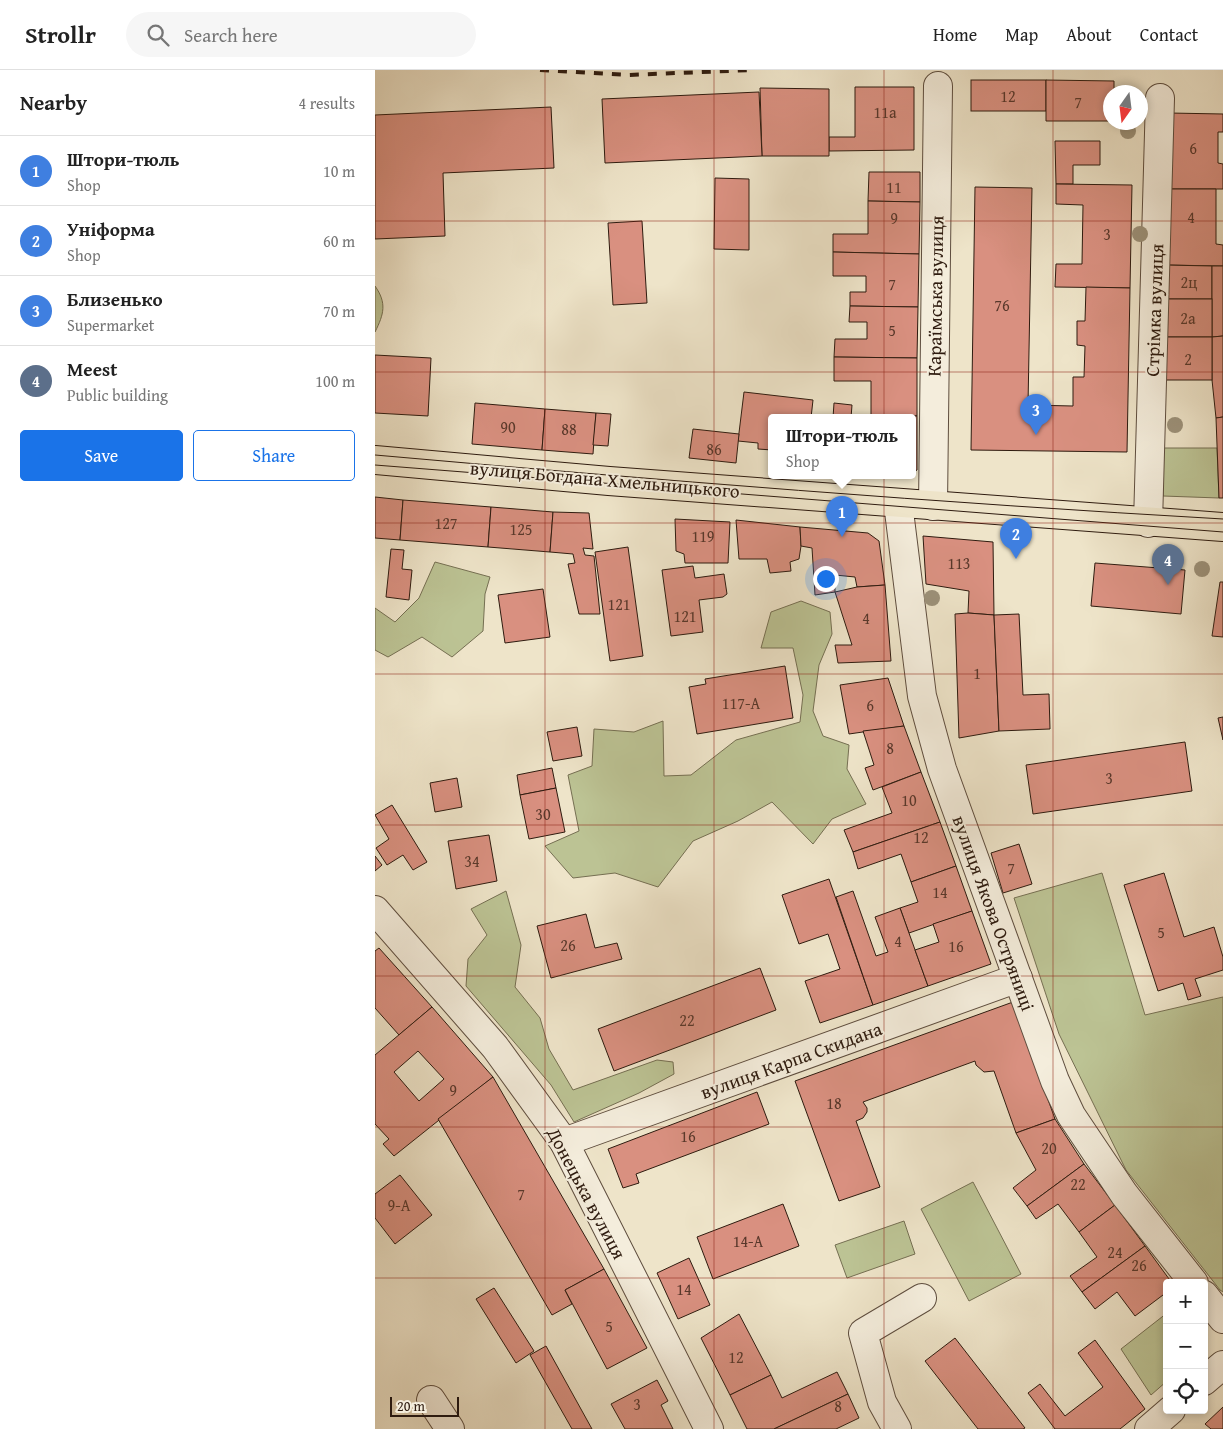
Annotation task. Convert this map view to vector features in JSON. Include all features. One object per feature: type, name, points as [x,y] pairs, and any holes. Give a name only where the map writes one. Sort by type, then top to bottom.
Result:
[{"type":"main road","name":"вулиця Богдана Хмельницького","points":[[375,460],[609,481],[1148,523],[1223,527]]},
{"type":"street","name":"Караїмська вулиця","points":[[933,506],[938,86]]},
{"type":"street","name":"Стрімка вулиця","points":[[1148,523],[1160,98]]},
{"type":"street","name":"вулиця Якова Остряниці","points":[[898,503],[923,696],[942,769],[1055,1081],[1071,1116],[1124,1194],[1191,1279]]},
{"type":"street","name":"Донецька вулиця","points":[[375,910],[495,1047],[564,1142],[709,1429]]},
{"type":"street","name":"вулиця Карпа Скидана","points":[[564,1142],[1018,978]]},
{"type":"street","points":[[897,1429],[882,1402],[863,1333],[922,1298]]},
{"type":"street","points":[[1208,1300],[1223,1319]]},
{"type":"street","points":[[1208,1378],[1223,1365]]},
{"type":"street","points":[[431,1400],[450,1429]]},
{"type":"street","points":[[1149,1429],[1166,1414]]},
{"type":"green space","points":[[375,286],[383,303],[383,309],[375,332]]},
{"type":"green space","points":[[1162,448],[1217,448],[1219,498],[1163,496]]},
{"type":"green space","points":[[435,562],[490,577],[485,594],[483,631],[452,657],[422,637],[388,657],[375,650],[375,608],[395,622],[419,598]]},
{"type":"green space","points":[[801,601],[830,612],[832,634],[819,665],[813,711],[823,736],[849,745],[847,769],[866,804],[832,819],[813,844],[772,802],[738,821],[693,841],[658,887],[615,873],[573,878],[545,846],[579,831],[568,775],[592,766],[594,729],[634,732],[663,721],[664,776],[691,775],[736,740],[800,722],[803,695],[793,648],[761,648],[771,612]]},
{"type":"green space","points":[[1102,873],[1145,1015],[1223,997],[1223,1292],[1126,1170],[1059,1034],[1014,898]]},
{"type":"green space","points":[[506,891],[521,945],[515,987],[540,1018],[549,1049],[573,1090],[657,1060],[673,1062],[674,1074],[639,1093],[574,1122],[551,1085],[466,986],[468,959],[487,935],[471,909]]},
{"type":"green space","points":[[973,1182],[1021,1274],[969,1301],[921,1209]]},
{"type":"green space","points":[[904,1221],[915,1254],[847,1278],[835,1245]]},
{"type":"green space","points":[[1163,1316],[1163,1384],[1151,1395],[1121,1349]]},
{"type":"building","points":[[971,80],[1046,80],[1046,111],[971,111]]},
{"type":"building","points":[[1046,80],[1114,81],[1114,85],[1103,85],[1103,121],[1046,121]]},
{"type":"building","points":[[855,87],[914,87],[914,150],[829,151],[829,137],[855,137]]},
{"type":"building","points":[[760,88],[829,89],[829,156],[762,156]]},
{"type":"building","points":[[759,92],[762,156],[605,163],[602,99]]},
{"type":"building","points":[[551,107],[554,168],[443,173],[445,236],[375,239],[375,115]]},
{"type":"building","points":[[1169,113],[1223,114],[1223,132],[1218,132],[1218,163],[1223,164],[1223,189],[1168,189]]},
{"type":"building","points":[[1055,141],[1100,141],[1100,165],[1073,165],[1073,184],[1056,184]]},
{"type":"building","points":[[869,172],[920,172],[920,202],[868,201]]},
{"type":"building","points":[[715,178],[749,179],[749,250],[714,249]]},
{"type":"building","points":[[1056,184],[1132,185],[1130,288],[1055,287],[1056,264],[1082,264],[1083,205],[1056,204]]},
{"type":"building","points":[[975,187],[1032,188],[1028,405],[1073,406],[1073,377],[1084,377],[1085,346],[1077,345],[1077,321],[1085,321],[1086,287],[1130,288],[1127,452],[971,450]]},
{"type":"building","points":[[1168,189],[1216,189],[1216,244],[1223,245],[1223,266],[1165,265]]},
{"type":"building","points":[[868,201],[920,202],[919,254],[833,252],[833,234],[868,234]]},
{"type":"building","points":[[642,221],[647,303],[613,305],[608,223]]},
{"type":"building","points":[[833,252],[919,254],[918,307],[850,306],[850,292],[866,292],[866,276],[833,276]]},
{"type":"building","points":[[1165,265],[1212,266],[1212,299],[1165,299]]},
{"type":"building","points":[[1212,266],[1223,266],[1223,336],[1212,337]]},
{"type":"building","points":[[1165,299],[1212,299],[1212,337],[1165,337]]},
{"type":"building","points":[[850,306],[918,307],[917,358],[834,357],[835,339],[867,339],[867,322],[849,322]]},
{"type":"building","points":[[1223,336],[1223,417],[1216,418],[1212,380],[1212,337]]},
{"type":"building","points":[[1165,337],[1212,337],[1212,380],[1165,380]]},
{"type":"building","points":[[375,355],[431,358],[428,416],[375,413]]},
{"type":"building","points":[[834,357],[917,358],[917,416],[916,414],[871,414],[871,381],[834,381]]},
{"type":"building","points":[[744,392],[813,400],[811,414],[768,414],[768,450],[758,449],[758,443],[738,441]]},
{"type":"building","points":[[475,403],[545,409],[542,450],[472,444]]},
{"type":"building","points":[[834,403],[852,405],[851,414],[833,414]]},
{"type":"building","points":[[545,409],[596,413],[593,454],[542,450]]},
{"type":"building","points":[[596,413],[611,414],[608,446],[593,445]]},
{"type":"building","points":[[916,416],[917,416],[916,471]]},
{"type":"building","points":[[1223,417],[1223,498],[1219,498],[1216,418]]},
{"type":"building","points":[[693,429],[739,434],[736,463],[689,458]]},
{"type":"building","points":[[375,497],[403,500],[400,540],[375,538]]},
{"type":"building","points":[[403,500],[491,507],[488,547],[400,540]]},
{"type":"building","points":[[491,507],[553,512],[550,552],[488,547]]},
{"type":"building","points":[[553,512],[589,513],[593,549],[583,548],[585,555],[594,556],[600,614],[579,614],[568,564],[575,563],[573,554],[550,552]]},
{"type":"building","points":[[675,519],[730,522],[728,563],[685,563],[684,554],[676,551]]},
{"type":"building","points":[[736,520],[800,527],[801,546],[799,559],[790,562],[791,571],[770,573],[767,559],[739,559]]},
{"type":"building","points":[[800,527],[868,533],[879,541],[885,585],[857,587],[855,577],[835,575],[835,592],[815,595],[812,548],[801,546]]},
{"type":"building","points":[[923,536],[993,542],[994,615],[968,613],[969,591],[926,584]]},
{"type":"building","points":[[628,547],[643,656],[610,661],[595,552]]},
{"type":"building","points":[[391,549],[404,550],[402,569],[412,570],[409,600],[386,597]]},
{"type":"building","points":[[1095,563],[1185,570],[1181,614],[1091,606]]},
{"type":"building","points":[[693,566],[695,578],[724,574],[727,594],[723,597],[699,600],[703,632],[671,636],[662,570]]},
{"type":"building","points":[[1220,582],[1223,582],[1223,637],[1212,636]]},
{"type":"building","points":[[885,585],[891,661],[838,663],[835,645],[852,645],[835,592],[857,587]]},
{"type":"building","points":[[543,589],[550,637],[505,643],[498,595]]},
{"type":"building","points":[[955,614],[994,615],[999,731],[959,738]]},
{"type":"building","points":[[1019,614],[1023,695],[1049,694],[1050,729],[999,731],[994,615]]},
{"type":"building","points":[[785,666],[793,718],[697,734],[689,687],[706,684],[705,679]]},
{"type":"building","points":[[888,678],[904,726],[849,734],[840,685]]},
{"type":"building","points":[[1223,717],[1223,740],[1218,718]]},
{"type":"building","points":[[904,726],[921,772],[873,790],[865,768],[874,765],[863,731]]},
{"type":"building","points":[[577,727],[582,756],[553,761],[547,732]]},
{"type":"building","points":[[1185,742],[1192,791],[1033,814],[1026,765]]},
{"type":"building","points":[[552,768],[556,788],[520,795],[517,775]]},
{"type":"building","points":[[921,772],[940,822],[853,852],[844,830],[892,813],[882,787]]},
{"type":"building","points":[[457,778],[462,807],[435,812],[430,783]]},
{"type":"building","points":[[556,788],[565,832],[529,839],[520,795]]},
{"type":"building","points":[[392,805],[427,862],[413,870],[403,855],[387,865],[376,848],[389,839],[375,815]]},
{"type":"building","points":[[940,822],[956,866],[911,882],[901,854],[858,869],[853,852]]},
{"type":"building","points":[[489,835],[497,881],[456,889],[448,841]]},
{"type":"building","points":[[1019,844],[1032,884],[1003,893],[991,853]]},
{"type":"building","points":[[375,856],[382,865],[375,871]]},
{"type":"building","points":[[956,866],[972,911],[909,933],[900,908],[918,902],[911,882]]},
{"type":"building","points":[[1164,873],[1184,937],[1214,927],[1223,957],[1223,970],[1195,979],[1201,996],[1188,1000],[1183,983],[1158,991],[1124,885]]},
{"type":"building","points":[[829,879],[873,1005],[820,1023],[805,981],[840,969],[828,934],[799,944],[782,895]]},
{"type":"building","points":[[853,891],[876,956],[888,952],[875,917],[900,908],[928,986],[873,1005],[836,897]]},
{"type":"building","points":[[972,911],[991,964],[928,986],[915,950],[939,942],[933,924]]},
{"type":"building","points":[[586,914],[595,948],[617,943],[622,959],[551,978],[537,926]]},
{"type":"building","points":[[379,948],[432,1007],[399,1035],[375,1008],[375,951]]},
{"type":"building","points":[[760,968],[776,1010],[614,1071],[598,1029]]},
{"type":"building","points":[[1013,1002],[1055,1119],[1016,1133],[994,1071],[984,1072],[976,1065],[975,1061],[863,1102],[867,1112],[863,1118],[856,1121],[880,1187],[839,1201],[795,1081]]},
{"type":"building","points":[[432,1007],[493,1077],[394,1156],[383,1144],[389,1139],[375,1124],[375,1055]],"holes":[[[418,1051],[444,1079],[419,1101],[394,1072]]]},
{"type":"building","points":[[493,1077],[604,1269],[565,1290],[572,1304],[552,1315],[438,1119]]},
{"type":"building","points":[[757,1092],[769,1124],[636,1174],[639,1183],[623,1188],[608,1149]]},
{"type":"building","points":[[1055,1119],[1084,1164],[1027,1206],[1013,1188],[1036,1170],[1016,1133]]},
{"type":"building","points":[[1084,1164],[1115,1205],[1079,1232],[1058,1204],[1036,1219],[1027,1206]]},
{"type":"building","points":[[400,1175],[432,1215],[395,1244],[375,1218],[375,1194]]},
{"type":"building","points":[[783,1204],[799,1246],[713,1279],[697,1237]]},
{"type":"building","points":[[1115,1205],[1145,1246],[1082,1292],[1070,1276],[1097,1257],[1079,1232]]},
{"type":"building","points":[[1145,1246],[1169,1279],[1163,1279],[1163,1295],[1135,1316],[1117,1292],[1095,1309],[1082,1292]]},
{"type":"building","points":[[689,1258],[710,1305],[678,1319],[657,1273]]},
{"type":"building","points":[[604,1269],[647,1348],[607,1369],[565,1290]]},
{"type":"building","points":[[494,1288],[534,1351],[516,1363],[476,1299]]},
{"type":"building","points":[[739,1314],[771,1375],[730,1395],[701,1338]]},
{"type":"building","points":[[955,1338],[1025,1428],[978,1429],[925,1361]]},
{"type":"building","points":[[1095,1340],[1145,1409],[1120,1429],[1055,1429],[1028,1393],[1040,1384],[1065,1416],[1103,1387],[1078,1353]]},
{"type":"building","points":[[546,1346],[592,1429],[572,1429],[530,1355]]},
{"type":"building","points":[[837,1372],[848,1394],[774,1429],[747,1429],[730,1395],[771,1375],[782,1398]]},
{"type":"building","points":[[657,1380],[668,1401],[661,1405],[673,1429],[625,1429],[611,1404]]},
{"type":"building","points":[[848,1394],[859,1418],[836,1429],[774,1429]]},
{"type":"building","points":[[1223,1407],[1223,1429],[1211,1429],[1205,1424]]},
{"type":"tram line","points":[[375,455],[799,490],[1223,519]]},
{"type":"tram line","points":[[375,465],[1223,532]]},
{"type":"railway","points":[[540,70],[629,75],[751,70]]},
{"type":"place","name":"Близенько","points":[[1036,435]]},
{"type":"place","name":"Штори-тюль","points":[[842,537]]},
{"type":"place","name":"Уніформа","points":[[1016,559]]},
{"type":"place","name":"Meest","points":[[1168,585]]}]
